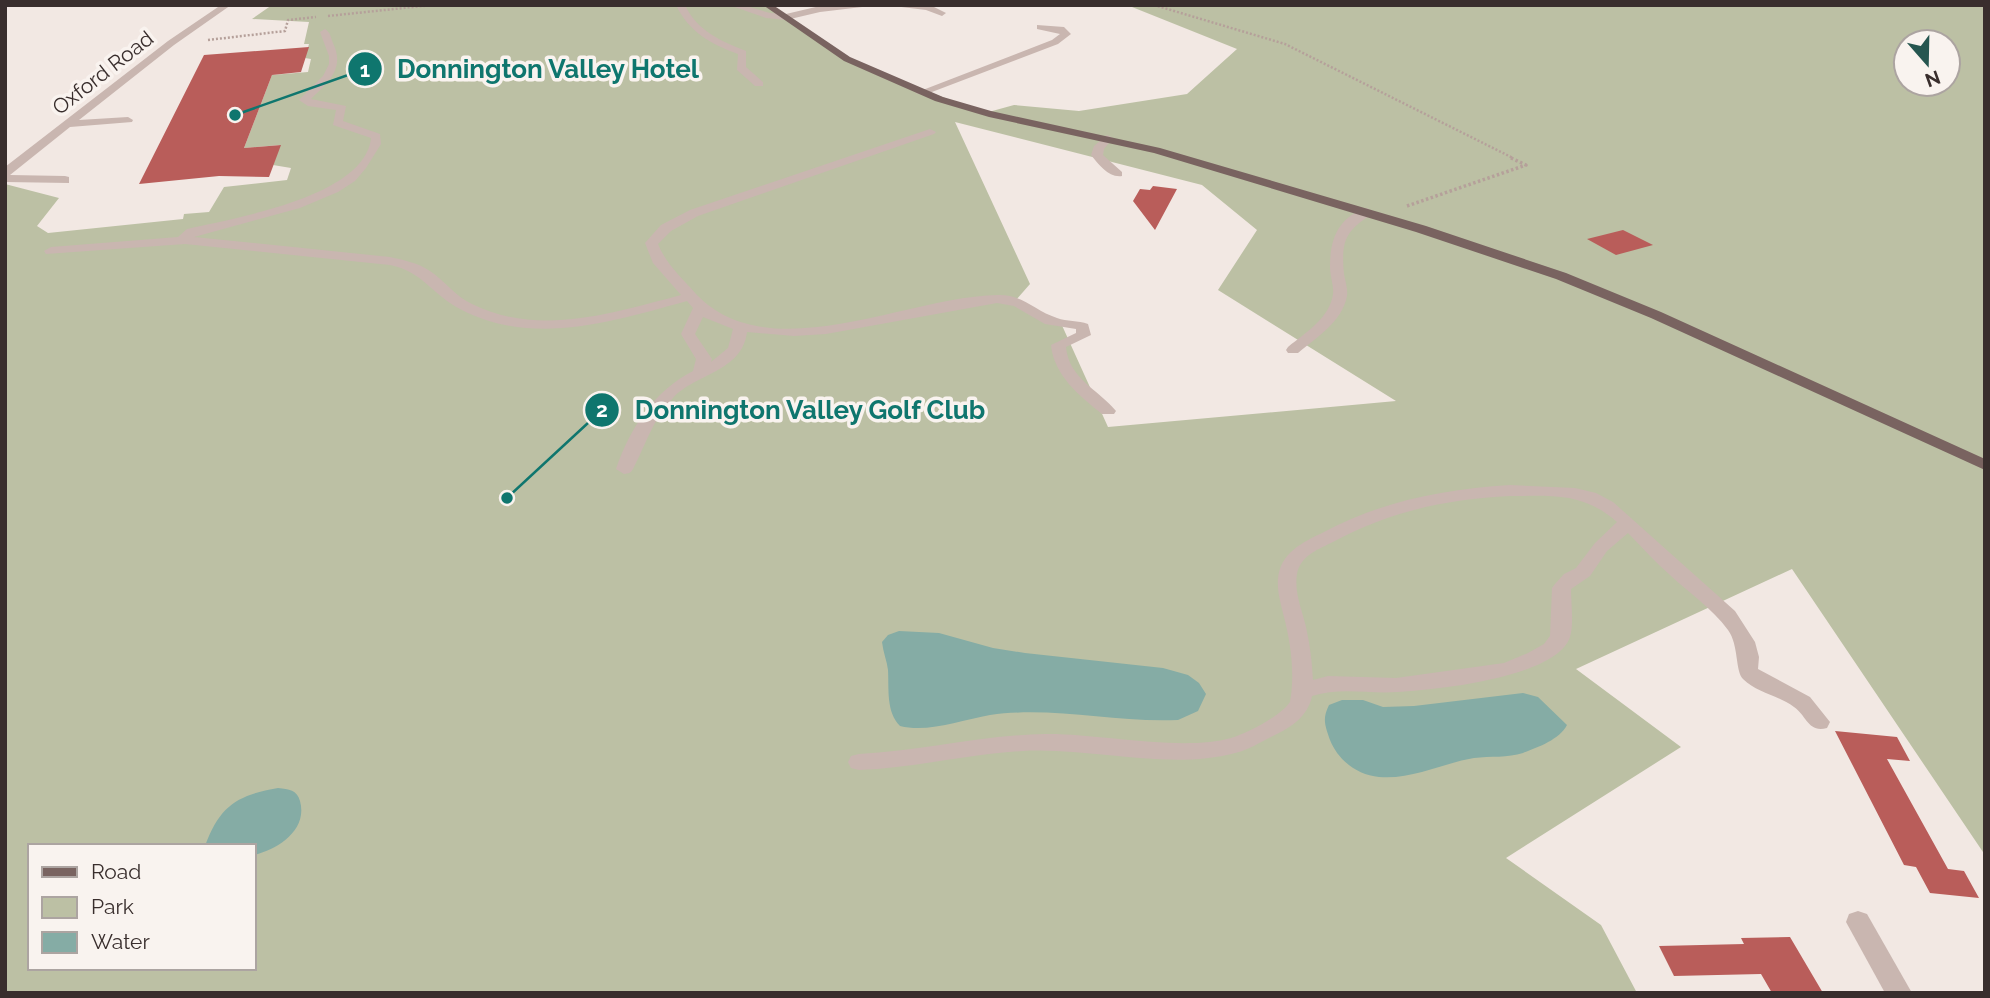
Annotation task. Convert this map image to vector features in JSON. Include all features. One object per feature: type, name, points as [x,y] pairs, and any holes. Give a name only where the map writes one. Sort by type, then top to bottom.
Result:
[{"type":"main road","points":[[767,5],[847,59],[920,93],[989,114],[1156,150],[1490,251],[1595,289],[1985,465]]},
{"type":"street","name":"Oxford Road","points":[[5,173],[171,43],[227,5]]},
{"type":"street","points":[[680,5],[687,19],[713,41],[743,53],[741,68],[759,83]]},
{"type":"street","points":[[733,5],[769,16],[786,17],[820,9],[876,5]]},
{"type":"street","points":[[890,5],[927,7],[942,13]]},
{"type":"street","points":[[920,93],[1055,42],[1066,34],[1061,29],[1040,27]]},
{"type":"street","points":[[185,240],[186,234],[328,192],[348,181],[363,165],[376,144],[376,136],[337,123],[340,107],[312,104],[304,100],[327,79],[331,70],[332,56],[325,32]]},
{"type":"street","points":[[69,124],[128,120]]},
{"type":"street","points":[[651,243],[666,229],[694,214],[930,132]]},
{"type":"street","points":[[1107,138],[1098,148],[1097,155],[1118,174]]},
{"type":"street","points":[[5,178],[65,180]]},
{"type":"street","points":[[1293,349],[1329,320],[1340,295],[1337,268],[1339,239],[1347,224],[1373,214]]},
{"type":"street","points":[[640,230],[651,243],[658,261],[696,302],[720,320],[741,326],[797,331],[830,328],[962,303],[1007,299],[1024,305],[1048,320],[1083,327],[1084,335],[1058,345],[1058,352],[1069,375],[1108,411]]},
{"type":"street","points":[[51,251],[185,240],[410,264],[423,270],[466,307],[485,315],[542,324],[592,321],[696,302]]},
{"type":"street","points":[[696,302],[688,334],[704,359],[701,372]]},
{"type":"street","points":[[624,469],[630,450],[667,396],[701,372],[729,358],[737,349],[741,326]]},
{"type":"street","points":[[859,762],[1045,741],[1151,751],[1235,745],[1279,724],[1297,708],[1302,691],[1301,659],[1286,593],[1291,567],[1296,557],[1353,522],[1428,499],[1469,491],[1555,491],[1596,499],[1656,554],[1710,598],[1733,624],[1747,642],[1751,659],[1748,672],[1759,681],[1803,702],[1819,722]]},
{"type":"street","points":[[1302,691],[1328,683],[1396,685],[1507,670],[1535,658],[1551,649],[1560,638],[1562,588],[1571,578],[1583,572],[1601,547],[1624,527],[1625,523]]},
{"type":"street","points":[[1858,922],[1899,993]]},
{"type":"path","points":[[202,42],[285,31],[288,20],[432,5]]},
{"type":"path","points":[[1154,5],[1285,44],[1526,165],[1373,214]]},
{"type":"green space","points":[[272,5],[767,5],[860,66],[985,113],[1014,105],[1079,111],[1187,94],[1237,49],[1127,5],[1985,5],[1985,855],[1792,569],[1576,669],[1681,747],[1506,858],[1601,925],[1637,993],[5,993],[5,184],[59,198],[37,226],[48,233],[183,219],[184,214],[209,212],[224,187],[287,180],[291,168],[273,165],[280,145],[244,148],[272,75],[308,72],[311,59],[305,58],[309,44],[304,44],[309,22],[252,19]],"holes":[[[955,122],[1202,185],[1257,230],[1218,290],[1396,401],[1108,427],[1060,321],[1016,300],[1030,284]]]},
{"type":"water","points":[[899,631],[939,633],[993,648],[1025,653],[1163,668],[1188,675],[1199,683],[1206,694],[1198,711],[1178,720],[1037,712],[990,715],[933,727],[900,726],[890,707],[888,670],[882,642],[888,635]]},
{"type":"water","points":[[1523,693],[1538,697],[1567,725],[1554,739],[1517,755],[1462,760],[1403,776],[1371,776],[1356,770],[1338,754],[1330,740],[1325,722],[1329,705],[1342,700],[1363,700],[1383,707],[1414,706]]},
{"type":"water","points":[[278,788],[297,794],[300,801],[300,821],[289,837],[256,854],[256,844],[206,844],[224,811],[252,794]]},
{"type":"building","points":[[309,47],[301,72],[272,75],[244,148],[281,145],[269,177],[219,176],[139,184],[204,55]]},
{"type":"building","points":[[1153,186],[1177,189],[1155,230],[1133,201],[1140,189],[1150,190]]},
{"type":"building","points":[[1623,230],[1653,245],[1616,255],[1587,239]]},
{"type":"building","points":[[1835,731],[1897,737],[1910,761],[1887,759],[1948,869],[1964,871],[1979,898],[1930,893],[1916,867],[1904,865]]},
{"type":"building","points":[[1790,937],[1823,993],[1772,993],[1761,974],[1674,976],[1659,946],[1744,944],[1741,938]]},
{"type":"place","name":"Donnington Valley Hotel","points":[[235,115]]},
{"type":"place","name":"Donnington Valley Golf Club","points":[[507,498]]}]
